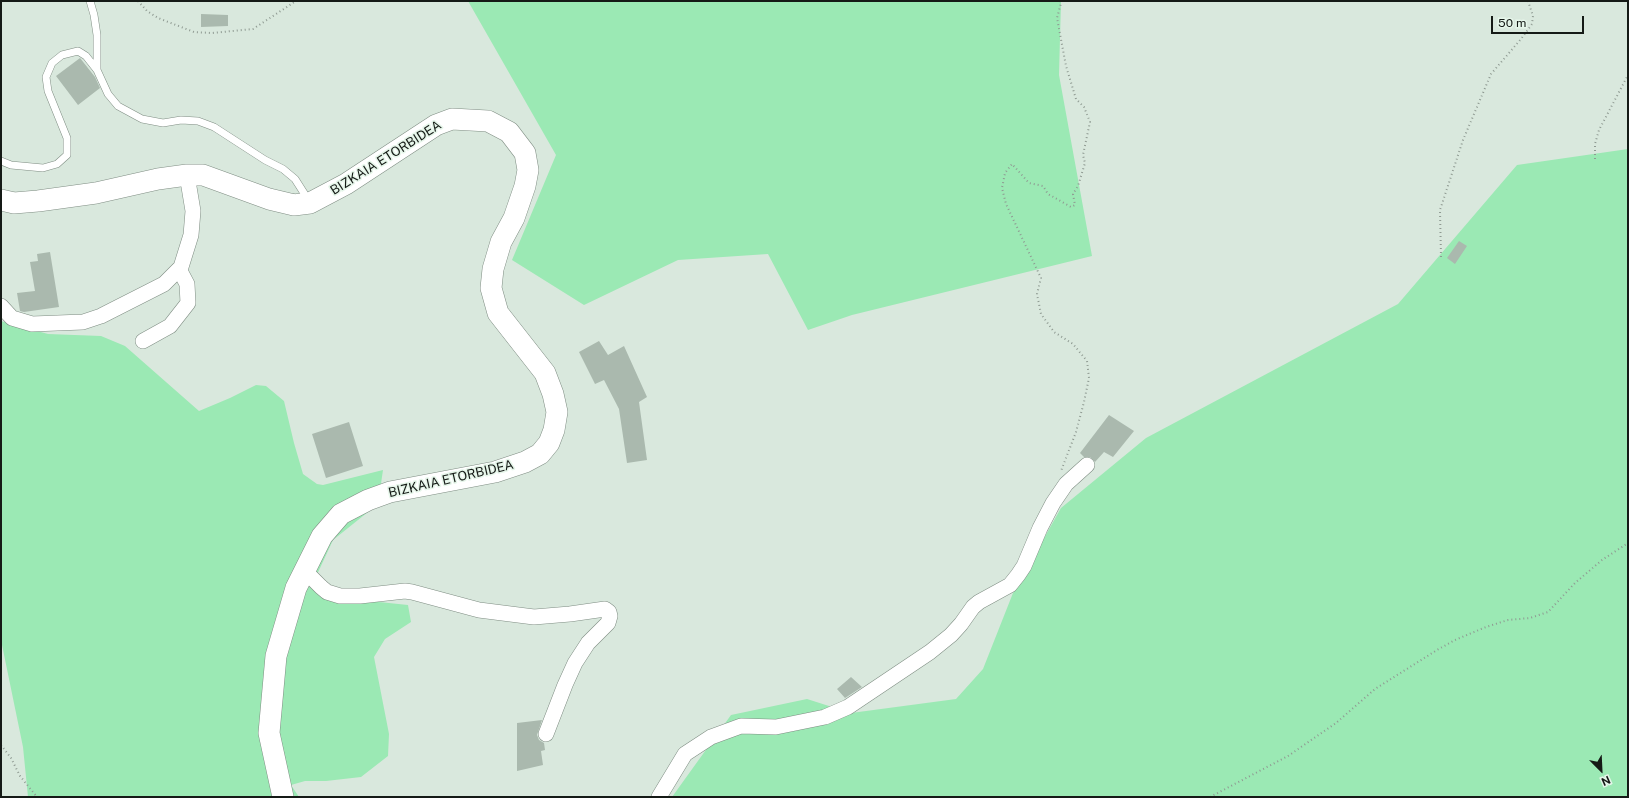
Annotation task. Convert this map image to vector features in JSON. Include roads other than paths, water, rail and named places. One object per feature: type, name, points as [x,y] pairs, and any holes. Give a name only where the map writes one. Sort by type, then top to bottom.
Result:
[{"type":"street","name":"BIZKAIA ETORBIDEA","points":[[1,200],[14,203],[38,201],[96,193],[187,175],[203,175],[269,199],[294,205],[310,202],[346,184],[436,125],[452,119],[488,121],[509,132],[525,153],[528,170],[525,186],[514,218],[501,242],[493,269],[491,288],[498,313],[545,373],[553,394],[556,412],[554,430],[549,443],[540,454],[525,462],[495,472],[390,492],[368,500],[341,514],[322,536],[296,588],[276,656],[269,733],[283,797]]},
{"type":"street","points":[[1,306],[12,318],[32,324],[83,322],[101,316],[164,284],[179,269],[191,235],[193,211],[187,175]]},
{"type":"street","points":[[143,341],[170,326],[188,303],[187,284],[179,269]]},
{"type":"street","points":[[659,797],[685,754],[711,737],[741,726],[776,728],[824,717],[848,707],[930,652],[951,635],[973,607],[1010,584],[1018,576],[1028,558],[1042,522],[1059,494],[1066,484],[1087,465]]},
{"type":"street","points":[[306,569],[308,574],[327,592],[340,596],[412,592],[479,610],[510,615],[538,617],[605,609],[609,612],[610,616],[608,623],[588,643],[575,663],[546,734]]},
{"type":"lane","points":[[90,1],[97,35],[96,70]]},
{"type":"lane","points":[[1,161],[11,165],[43,168],[57,164],[67,155],[67,138],[48,91],[46,77],[52,63],[62,56],[78,51],[86,56],[96,70],[108,94],[118,106],[142,119],[163,123],[181,120],[198,121],[214,127],[265,160],[283,169],[295,179],[310,202]]}]
